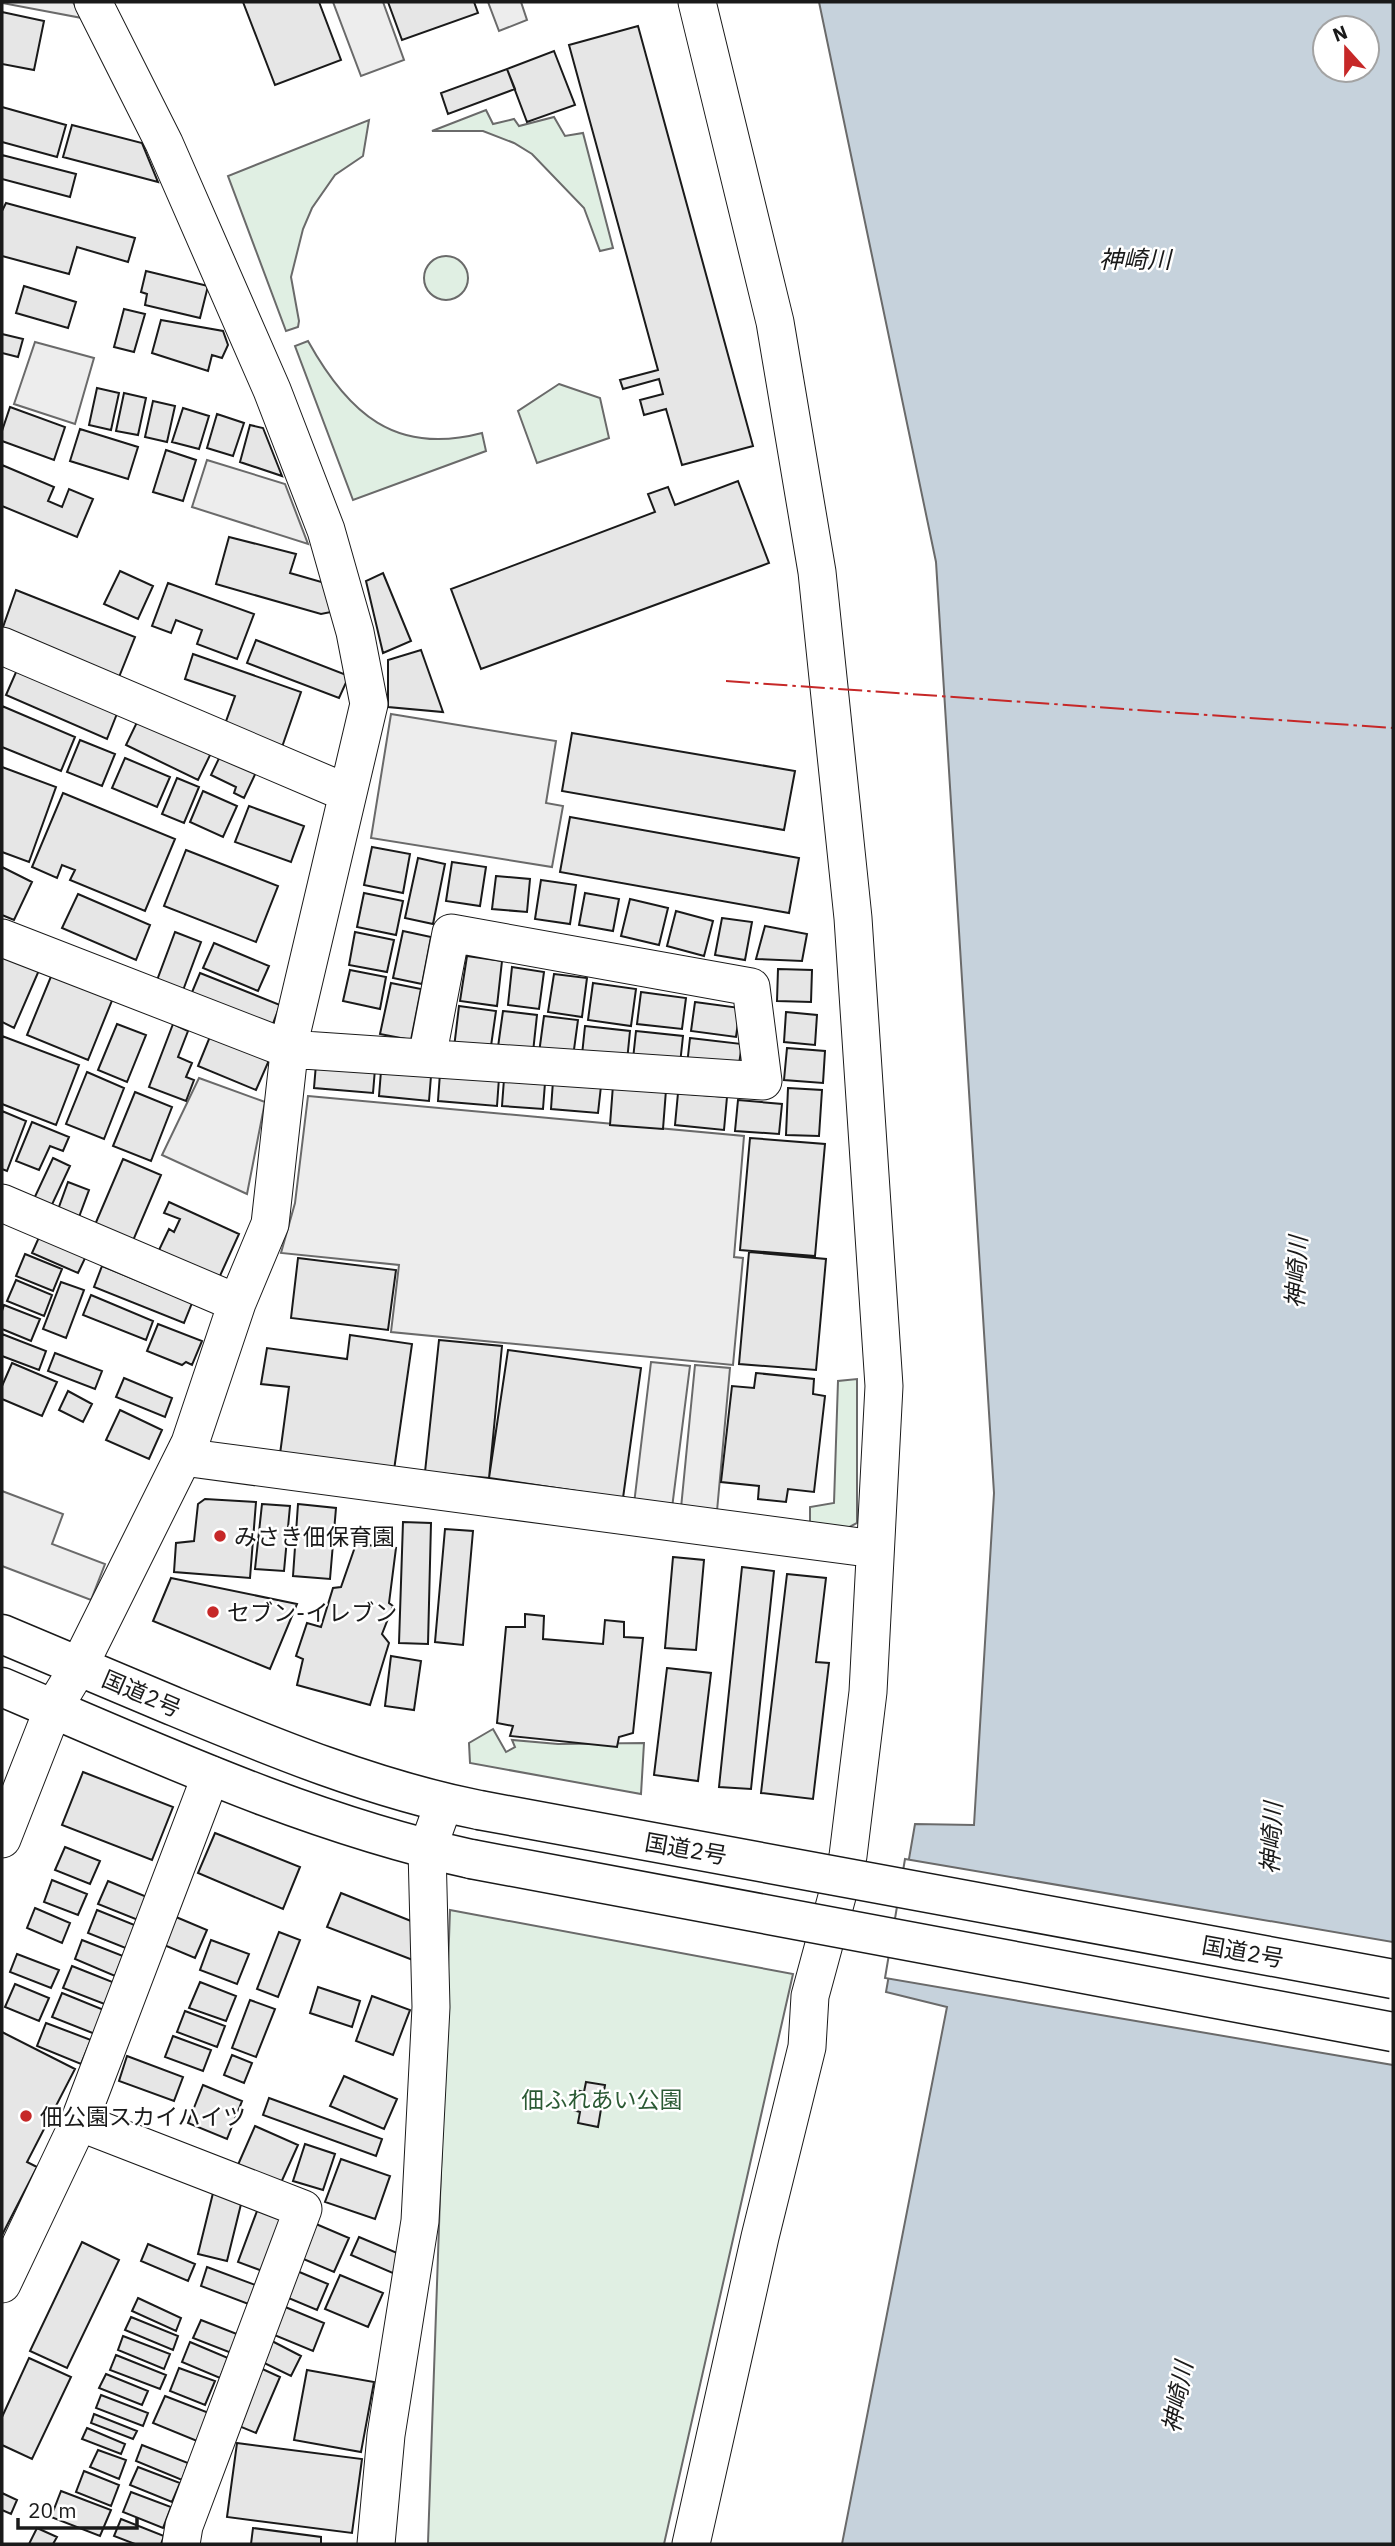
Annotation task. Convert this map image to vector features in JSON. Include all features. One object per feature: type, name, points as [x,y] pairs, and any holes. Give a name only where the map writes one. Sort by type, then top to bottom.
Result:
[{"type":"highway","name":"国道2号","points":[[2,1634],[265,1745],[380,1784],[462,1806],[1393,1979]]},
{"type":"highway","points":[[2,1687],[211,1775],[336,1823],[427,1850],[1393,2032]]},
{"type":"street","points":[[2,1839],[53,1709],[79,1666],[190,1443],[237,1303],[270,1224],[289,1049],[369,705],[355,632],[326,530],[272,390],[164,143],[93,2]]},
{"type":"street","points":[[691,2544],[760,2237],[807,2047],[810,1996],[848,1856],[867,1692],[884,1386],[853,918],[817,572],[775,322],[697,2]]},
{"type":"street","points":[[2,646],[347,793]]},
{"type":"street","points":[[2,938],[289,1049],[763,1081],[751,987],[450,933],[427,1058]]},
{"type":"street","points":[[2,1203],[237,1303]]},
{"type":"street","points":[[183,1457],[875,1549]]},
{"type":"street","points":[[2,2284],[79,2122],[211,1775]]},
{"type":"street","points":[[376,2544],[386,2435],[420,2221],[432,2007],[427,1850],[462,1806]]},
{"type":"street","points":[[79,2122],[303,2209],[184,2526],[181,2544]]},
{"type":"green space","points":[[486,110],[493,124],[514,119],[519,126],[554,117],[565,136],[583,133],[613,248],[600,251],[584,208],[532,154],[514,143],[483,131],[432,131]]},
{"type":"green space","points":[[369,120],[363,156],[335,175],[312,208],[303,229],[291,277],[298,327],[286,331],[228,176]]},
{"type":"green space","points":[[446,256],[461,263],[468,278],[461,293],[446,300],[431,293],[424,278],[431,263]]},
{"type":"green space","points":[[308,341],[340,389],[377,423],[399,433],[424,438],[451,439],[482,433],[486,451],[353,500],[295,346]]},
{"type":"green space","points":[[559,384],[600,398],[609,438],[537,463],[518,411]]},
{"type":"green space","points":[[857,1379],[857,1523],[836,1534],[810,1529],[810,1507],[834,1503],[838,1381]]},
{"type":"green space","points":[[493,1729],[506,1752],[515,1747],[512,1740],[558,1744],[644,1743],[641,1794],[470,1763],[469,1743]]},
{"type":"green space","name":"佃ふれあい公園","points":[[450,1910],[793,1974],[664,2544],[428,2543]]},
{"type":"shaded area","points":[[73,2],[82,18],[2,3]]},
{"type":"shaded area","points":[[333,2],[383,2],[404,60],[361,76]]},
{"type":"shaded area","points":[[488,2],[521,2],[527,20],[499,31]]},
{"type":"shaded area","points":[[35,342],[94,358],[75,424],[14,404]]},
{"type":"shaded area","points":[[207,460],[285,484],[308,544],[192,507]]},
{"type":"shaded area","points":[[391,714],[556,741],[546,803],[563,806],[552,867],[371,838]]},
{"type":"shaded area","points":[[199,1078],[265,1102],[247,1194],[162,1155]]},
{"type":"shaded area","points":[[308,1096],[744,1136],[734,1257],[743,1258],[733,1365],[391,1332],[399,1265],[281,1253],[295,1203]]},
{"type":"shaded area","points":[[651,1362],[690,1366],[672,1508],[634,1504]]},
{"type":"shaded area","points":[[695,1365],[730,1368],[717,1511],[681,1508]]},
{"type":"shaded area","points":[[2,1491],[63,1514],[52,1544],[105,1564],[91,1600],[2,1566]]},
{"type":"water","name":"神崎川","points":[[819,2],[1393,2],[1393,2544],[842,2544],[947,2007],[886,1992],[915,1824],[974,1825],[994,1493],[936,562]]},
{"type":"pier","points":[[905,1859],[1393,1942],[1393,2065],[885,1978]]},
{"type":"building","points":[[243,2],[319,2],[341,60],[275,85]]},
{"type":"building","points":[[388,2],[474,2],[478,13],[402,40]]},
{"type":"building","points":[[2,12],[44,21],[34,70],[2,64]]},
{"type":"building","points":[[638,26],[753,446],[682,465],[666,409],[644,415],[640,400],[663,394],[659,379],[623,389],[620,380],[658,370],[569,45]]},
{"type":"building","points":[[554,51],[575,105],[527,122],[507,69]]},
{"type":"building","points":[[507,69],[515,89],[448,114],[441,93]]},
{"type":"building","points":[[2,107],[66,125],[57,157],[2,142]]},
{"type":"building","points":[[72,125],[142,143],[158,182],[63,157]]},
{"type":"building","points":[[2,155],[76,174],[70,197],[2,179]]},
{"type":"building","points":[[6,203],[135,238],[128,262],[77,247],[69,274],[2,256],[2,211]]},
{"type":"building","points":[[146,271],[208,286],[200,318],[145,305],[147,294],[141,292]]},
{"type":"building","points":[[24,286],[76,302],[68,328],[16,313]]},
{"type":"building","points":[[124,309],[145,314],[134,352],[114,347]]},
{"type":"building","points":[[161,320],[223,331],[228,345],[222,358],[212,355],[208,371],[152,353]]},
{"type":"building","points":[[2,334],[23,339],[18,357],[2,353]]},
{"type":"building","points":[[97,388],[119,393],[111,430],[89,425]]},
{"type":"building","points":[[124,393],[146,398],[138,435],[116,431]]},
{"type":"building","points":[[153,401],[175,406],[167,442],[145,437]]},
{"type":"building","points":[[10,407],[65,427],[54,460],[2,441],[2,431]]},
{"type":"building","points":[[183,408],[209,416],[199,449],[172,442]]},
{"type":"building","points":[[217,414],[244,423],[233,456],[207,448]]},
{"type":"building","points":[[250,425],[263,428],[282,476],[240,462]]},
{"type":"building","points":[[80,429],[138,447],[128,479],[70,461]]},
{"type":"building","points":[[166,450],[196,460],[183,501],[153,492]]},
{"type":"building","points":[[2,465],[54,487],[48,501],[62,507],[69,489],[93,499],[77,537],[2,506]]},
{"type":"building","points":[[738,481],[769,563],[481,669],[451,589],[655,512],[648,494],[668,487],[675,505]]},
{"type":"building","points":[[229,537],[296,554],[290,573],[325,583],[331,612],[321,614],[216,584]]},
{"type":"building","points":[[120,571],[153,586],[138,619],[104,604]]},
{"type":"building","points":[[383,573],[411,641],[383,653],[366,581]]},
{"type":"building","points":[[168,583],[254,614],[237,659],[197,644],[202,630],[176,620],[171,633],[152,626]]},
{"type":"building","points":[[16,590],[135,637],[119,677],[2,630]]},
{"type":"building","points":[[256,640],[349,676],[339,698],[247,663]]},
{"type":"building","points":[[421,650],[443,712],[388,707],[388,660]]},
{"type":"building","points":[[193,654],[301,692],[282,747],[224,727],[235,696],[185,679]]},
{"type":"building","points":[[20,663],[120,706],[107,739],[6,695]]},
{"type":"building","points":[[2,706],[75,737],[61,771],[2,747]]},
{"type":"building","points":[[139,718],[212,751],[198,780],[126,745]]},
{"type":"building","points":[[572,733],[795,771],[784,830],[562,791]]},
{"type":"building","points":[[80,740],[115,754],[102,786],[67,772]]},
{"type":"building","points":[[223,750],[259,766],[244,798],[234,793],[236,787],[211,775]]},
{"type":"building","points":[[125,758],[170,777],[157,807],[112,788]]},
{"type":"building","points":[[2,767],[56,787],[29,862],[2,852]]},
{"type":"building","points":[[177,778],[199,787],[184,823],[162,814]]},
{"type":"building","points":[[203,791],[237,806],[223,837],[190,822]]},
{"type":"building","points":[[63,793],[175,839],[145,911],[70,880],[75,870],[62,865],[57,878],[32,867]]},
{"type":"building","points":[[249,806],[304,826],[291,862],[235,842]]},
{"type":"building","points":[[570,817],[799,858],[789,913],[560,872]]},
{"type":"building","points":[[372,847],[410,854],[403,893],[364,885]]},
{"type":"building","points":[[186,850],[278,886],[256,942],[164,906]]},
{"type":"building","points":[[418,858],[445,864],[433,924],[405,918]]},
{"type":"building","points":[[452,862],[486,867],[480,906],[446,901]]},
{"type":"building","points":[[2,867],[32,882],[14,920],[2,915]]},
{"type":"building","points":[[496,876],[530,879],[527,912],[492,909]]},
{"type":"building","points":[[541,880],[576,885],[570,924],[535,919]]},
{"type":"building","points":[[364,893],[403,901],[396,935],[357,927]]},
{"type":"building","points":[[585,893],[619,899],[613,931],[579,925]]},
{"type":"building","points":[[78,894],[150,925],[136,960],[62,928]]},
{"type":"building","points":[[630,899],[668,908],[659,945],[621,936]]},
{"type":"building","points":[[676,911],[713,921],[704,956],[667,946]]},
{"type":"building","points":[[722,918],[752,922],[745,960],[715,955]]},
{"type":"building","points":[[765,926],[807,934],[802,961],[756,959]]},
{"type":"building","points":[[403,931],[431,937],[422,984],[393,978]]},
{"type":"building","points":[[175,932],[201,942],[182,993],[156,983]]},
{"type":"building","points":[[355,932],[394,940],[387,972],[349,965]]},
{"type":"building","points":[[214,943],[269,966],[258,991],[203,968]]},
{"type":"building","points":[[2,952],[40,968],[14,1028],[2,1022]]},
{"type":"building","points":[[467,956],[502,961],[497,1006],[460,1001]]},
{"type":"building","points":[[512,967],[544,972],[539,1009],[508,1005]]},
{"type":"building","points":[[778,969],[812,970],[811,1002],[777,1001]]},
{"type":"building","points":[[350,970],[386,977],[380,1009],[343,1001]]},
{"type":"building","points":[[200,973],[280,1005],[271,1029],[190,997]]},
{"type":"building","points":[[52,974],[113,998],[88,1060],[27,1035]]},
{"type":"building","points":[[554,974],[587,978],[582,1017],[548,1012]]},
{"type":"building","points":[[391,983],[421,989],[411,1040],[380,1034]]},
{"type":"building","points":[[593,983],[636,989],[631,1026],[588,1020]]},
{"type":"building","points":[[641,992],[686,998],[682,1029],[637,1024]]},
{"type":"building","points":[[695,1002],[740,1008],[736,1037],[691,1031]]},
{"type":"building","points":[[459,1006],[496,1011],[490,1053],[454,1048]]},
{"type":"building","points":[[503,1011],[537,1015],[533,1052],[498,1047]]},
{"type":"building","points":[[786,1012],[817,1015],[815,1045],[784,1042]]},
{"type":"building","points":[[544,1016],[578,1020],[573,1057],[539,1053]]},
{"type":"building","points":[[117,1024],[146,1035],[127,1082],[98,1070]]},
{"type":"building","points":[[173,1024],[188,1031],[178,1057],[192,1063],[186,1077],[194,1080],[186,1101],[149,1087]]},
{"type":"building","points":[[585,1026],[630,1031],[627,1061],[582,1055]]},
{"type":"building","points":[[636,1031],[683,1036],[680,1064],[633,1059]]},
{"type":"building","points":[[211,1034],[270,1058],[256,1090],[198,1066]]},
{"type":"building","points":[[2,1036],[79,1065],[56,1125],[2,1104]]},
{"type":"building","points":[[690,1038],[742,1044],[738,1071],[687,1065]]},
{"type":"building","points":[[787,1048],[825,1051],[823,1083],[784,1080]]},
{"type":"building","points":[[316,1064],[375,1069],[373,1093],[314,1088]]},
{"type":"building","points":[[381,1071],[431,1076],[429,1101],[379,1096]]},
{"type":"building","points":[[87,1072],[124,1088],[104,1139],[66,1124]]},
{"type":"building","points":[[440,1073],[499,1078],[497,1106],[438,1101]]},
{"type":"building","points":[[504,1079],[545,1083],[543,1109],[502,1106]]},
{"type":"building","points":[[553,1081],[601,1086],[598,1113],[551,1109]]},
{"type":"building","points":[[613,1085],[666,1090],[663,1129],[610,1125]]},
{"type":"building","points":[[788,1088],[822,1090],[819,1136],[786,1135]]},
{"type":"building","points":[[135,1092],[172,1107],[151,1161],[113,1146]]},
{"type":"building","points":[[678,1093],[727,1097],[724,1130],[675,1125]]},
{"type":"building","points":[[738,1100],[782,1104],[779,1134],[735,1131]]},
{"type":"building","points":[[2,1111],[26,1121],[7,1171],[2,1169]]},
{"type":"building","points":[[32,1122],[69,1137],[63,1151],[50,1146],[39,1170],[16,1161]]},
{"type":"building","points":[[750,1138],[825,1144],[815,1256],[740,1250]]},
{"type":"building","points":[[53,1158],[70,1166],[49,1211],[32,1203]]},
{"type":"building","points":[[123,1159],[161,1175],[132,1243],[94,1227]]},
{"type":"building","points":[[68,1182],[89,1190],[76,1225],[55,1218]]},
{"type":"building","points":[[169,1202],[239,1234],[219,1278],[159,1250],[169,1229],[174,1232],[180,1219],[164,1213]]},
{"type":"building","points":[[40,1235],[87,1254],[78,1273],[32,1253]]},
{"type":"building","points":[[749,1252],[826,1259],[816,1370],[739,1364]]},
{"type":"building","points":[[25,1254],[62,1269],[53,1291],[16,1276]]},
{"type":"building","points":[[298,1258],[396,1270],[388,1330],[291,1318]]},
{"type":"building","points":[[102,1266],[192,1303],[184,1323],[94,1287]]},
{"type":"building","points":[[16,1280],[52,1295],[44,1316],[7,1301]]},
{"type":"building","points":[[61,1282],[84,1290],[66,1338],[43,1329]]},
{"type":"building","points":[[91,1295],[153,1321],[146,1340],[83,1315]]},
{"type":"building","points":[[4,1305],[40,1319],[31,1341],[2,1329]]},
{"type":"building","points":[[158,1324],[202,1341],[192,1365],[186,1362],[182,1365],[147,1351]]},
{"type":"building","points":[[2,1334],[46,1351],[39,1370],[2,1356]]},
{"type":"building","points":[[350,1335],[412,1344],[394,1470],[280,1454],[289,1387],[261,1384],[267,1348],[347,1359]]},
{"type":"building","points":[[439,1340],[502,1346],[489,1478],[425,1472]]},
{"type":"building","points":[[508,1350],[641,1368],[623,1498],[489,1478]]},
{"type":"building","points":[[55,1353],[102,1371],[95,1389],[48,1371]]},
{"type":"building","points":[[12,1363],[57,1382],[42,1416],[2,1399],[2,1386]]},
{"type":"building","points":[[756,1373],[814,1379],[813,1394],[825,1396],[814,1492],[788,1489],[786,1502],[758,1499],[759,1486],[721,1482],[732,1386],[754,1388]]},
{"type":"building","points":[[124,1378],[172,1398],[165,1417],[116,1397]]},
{"type":"building","points":[[68,1391],[92,1404],[83,1422],[59,1410]]},
{"type":"building","points":[[120,1410],[162,1430],[149,1459],[106,1440]]},
{"type":"building","name":"みさき佃保育園","points":[[205,1499],[256,1502],[250,1578],[174,1572],[176,1543],[194,1541],[198,1504]]},
{"type":"building","points":[[262,1504],[290,1506],[284,1571],[255,1569]]},
{"type":"building","points":[[298,1504],[336,1508],[330,1579],[293,1576]]},
{"type":"building","points":[[403,1522],[431,1523],[428,1644],[399,1643]]},
{"type":"building","points":[[445,1529],[473,1531],[463,1645],[435,1642]]},
{"type":"building","points":[[356,1544],[396,1548],[389,1603],[393,1606],[382,1634],[389,1643],[370,1705],[297,1685],[303,1659],[296,1656],[307,1623],[321,1627],[333,1588],[341,1587]]},
{"type":"building","points":[[673,1557],[704,1560],[696,1650],[665,1648]]},
{"type":"building","points":[[742,1567],[774,1571],[751,1789],[719,1787]]},
{"type":"building","points":[[787,1574],[826,1578],[816,1662],[829,1663],[813,1799],[761,1793]]},
{"type":"building","points":[[171,1578],[297,1604],[270,1669],[153,1621]]},
{"type":"building","points":[[525,1614],[544,1616],[543,1639],[603,1644],[605,1620],[624,1622],[624,1637],[643,1638],[633,1733],[619,1737],[617,1747],[510,1736],[513,1726],[497,1723],[506,1627],[525,1627]]},
{"type":"building","points":[[391,1656],[421,1661],[414,1710],[385,1706]]},
{"type":"building","points":[[667,1668],[711,1673],[698,1781],[654,1775]]},
{"type":"building","points":[[83,1772],[173,1807],[152,1860],[62,1825]]},
{"type":"building","points":[[215,1833],[300,1867],[283,1909],[198,1873]]},
{"type":"building","points":[[65,1847],[100,1861],[90,1884],[55,1870]]},
{"type":"building","points":[[52,1880],[87,1894],[78,1915],[44,1902]]},
{"type":"building","points":[[108,1881],[147,1897],[138,1920],[98,1904]]},
{"type":"building","points":[[341,1893],[416,1923],[418,1962],[327,1927]]},
{"type":"building","points":[[35,1908],[70,1923],[62,1943],[27,1928]]},
{"type":"building","points":[[97,1910],[137,1926],[128,1949],[88,1933]]},
{"type":"building","points":[[176,1917],[207,1930],[195,1958],[164,1945]]},
{"type":"building","points":[[279,1932],[300,1940],[278,1997],[257,1989]]},
{"type":"building","points":[[82,1940],[123,1956],[115,1976],[75,1959]]},
{"type":"building","points":[[211,1940],[249,1954],[237,1984],[200,1970]]},
{"type":"building","points":[[17,1954],[59,1970],[51,1988],[10,1972]]},
{"type":"building","points":[[72,1966],[115,1983],[107,2005],[63,1988]]},
{"type":"building","points":[[200,1982],[236,1996],[226,2021],[189,2008]]},
{"type":"building","points":[[15,1984],[49,1998],[39,2021],[5,2007]]},
{"type":"building","points":[[318,1987],[360,2001],[352,2027],[310,2013]]},
{"type":"building","points":[[62,1993],[104,2010],[95,2034],[52,2017]]},
{"type":"building","points":[[372,1996],[410,2010],[393,2055],[356,2041]]},
{"type":"building","points":[[250,2000],[275,2009],[256,2057],[232,2048]]},
{"type":"building","points":[[185,2011],[225,2026],[217,2047],[177,2032]]},
{"type":"building","points":[[46,2023],[91,2040],[81,2064],[37,2046]]},
{"type":"building","name":"佃公園スカイハイツ","points":[[2,2032],[75,2069],[27,2162],[37,2167],[2,2235]]},
{"type":"building","points":[[173,2036],[211,2050],[203,2071],[165,2057]]},
{"type":"building","points":[[232,2055],[252,2063],[244,2083],[224,2075]]},
{"type":"building","points":[[127,2056],[183,2077],[174,2101],[119,2081]]},
{"type":"building","points":[[344,2076],[397,2099],[384,2129],[330,2106]]},
{"type":"building","points":[[586,2082],[605,2085],[598,2127],[578,2123],[580,2112],[573,2110],[576,2090],[584,2092]]},
{"type":"building","points":[[203,2085],[242,2101],[227,2139],[188,2123]]},
{"type":"building","points":[[269,2098],[382,2139],[376,2156],[263,2115]]},
{"type":"building","points":[[255,2126],[298,2145],[280,2185],[237,2167]]},
{"type":"building","points":[[305,2144],[335,2154],[323,2190],[293,2181]]},
{"type":"building","points":[[341,2159],[390,2176],[375,2219],[325,2202]]},
{"type":"building","points":[[214,2189],[243,2196],[227,2261],[198,2254]]},
{"type":"building","points":[[260,2203],[287,2213],[265,2272],[238,2262]]},
{"type":"building","points":[[316,2224],[349,2238],[334,2272],[301,2258]]},
{"type":"building","points":[[359,2237],[402,2255],[395,2274],[351,2255]]},
{"type":"building","points":[[82,2242],[119,2260],[67,2368],[30,2351]]},
{"type":"building","points":[[148,2244],[195,2264],[188,2281],[141,2261]]},
{"type":"building","points":[[207,2267],[258,2286],[251,2305],[201,2286]]},
{"type":"building","points":[[297,2271],[328,2284],[317,2310],[286,2297]]},
{"type":"building","points":[[340,2275],[383,2293],[368,2327],[325,2309]]},
{"type":"building","points":[[138,2298],[181,2318],[176,2331],[132,2311]]},
{"type":"building","points":[[278,2304],[324,2323],[313,2351],[267,2332]]},
{"type":"building","points":[[131,2317],[178,2336],[173,2350],[125,2330]]},
{"type":"building","points":[[201,2320],[242,2336],[234,2354],[193,2338]]},
{"type":"building","points":[[123,2336],[170,2354],[164,2369],[118,2350]]},
{"type":"building","points":[[268,2339],[301,2356],[291,2376],[258,2360]]},
{"type":"building","points":[[190,2342],[228,2358],[220,2378],[182,2362]]},
{"type":"building","points":[[116,2355],[166,2375],[160,2389],[110,2370]]},
{"type":"building","points":[[29,2358],[71,2377],[32,2459],[2,2445],[2,2417]]},
{"type":"building","points":[[258,2367],[280,2377],[256,2433],[234,2424]]},
{"type":"building","points":[[179,2368],[215,2381],[205,2405],[170,2391]]},
{"type":"building","points":[[307,2370],[374,2382],[361,2452],[294,2440]]},
{"type":"building","points":[[106,2374],[148,2391],[142,2405],[99,2388]]},
{"type":"building","points":[[101,2395],[148,2413],[143,2426],[96,2408]]},
{"type":"building","points":[[165,2396],[209,2413],[197,2441],[153,2423]]},
{"type":"building","points":[[94,2414],[137,2431],[133,2439],[91,2423]]},
{"type":"building","points":[[87,2428],[125,2444],[121,2454],[82,2439]]},
{"type":"building","points":[[237,2443],[362,2459],[352,2533],[227,2517]]},
{"type":"building","points":[[142,2445],[188,2463],[182,2480],[136,2461]]},
{"type":"building","points":[[98,2450],[126,2460],[119,2479],[90,2467]]},
{"type":"building","points":[[138,2467],[180,2483],[172,2502],[130,2485]]},
{"type":"building","points":[[84,2471],[119,2485],[111,2506],[76,2492]]},
{"type":"building","points":[[61,2491],[111,2510],[100,2536],[51,2517]]},
{"type":"building","points":[[131,2492],[171,2507],[163,2528],[123,2512]]},
{"type":"building","points":[[2,2493],[17,2500],[11,2514],[2,2510]]},
{"type":"building","points":[[121,2519],[164,2536],[161,2544],[135,2544],[114,2536]]},
{"type":"building","points":[[37,2528],[57,2537],[53,2544],[29,2544]]},
{"type":"building","points":[[253,2528],[321,2537],[321,2544],[251,2544]]},
{"type":"power","points":[[726,681],[1393,728]]},
{"type":"place","name":"みさき佃保育園","points":[[220,1536]]},
{"type":"place","name":"セブン-イレブン","points":[[213,1612]]},
{"type":"place","name":"佃公園スカイハイツ","points":[[26,2116]]}]
